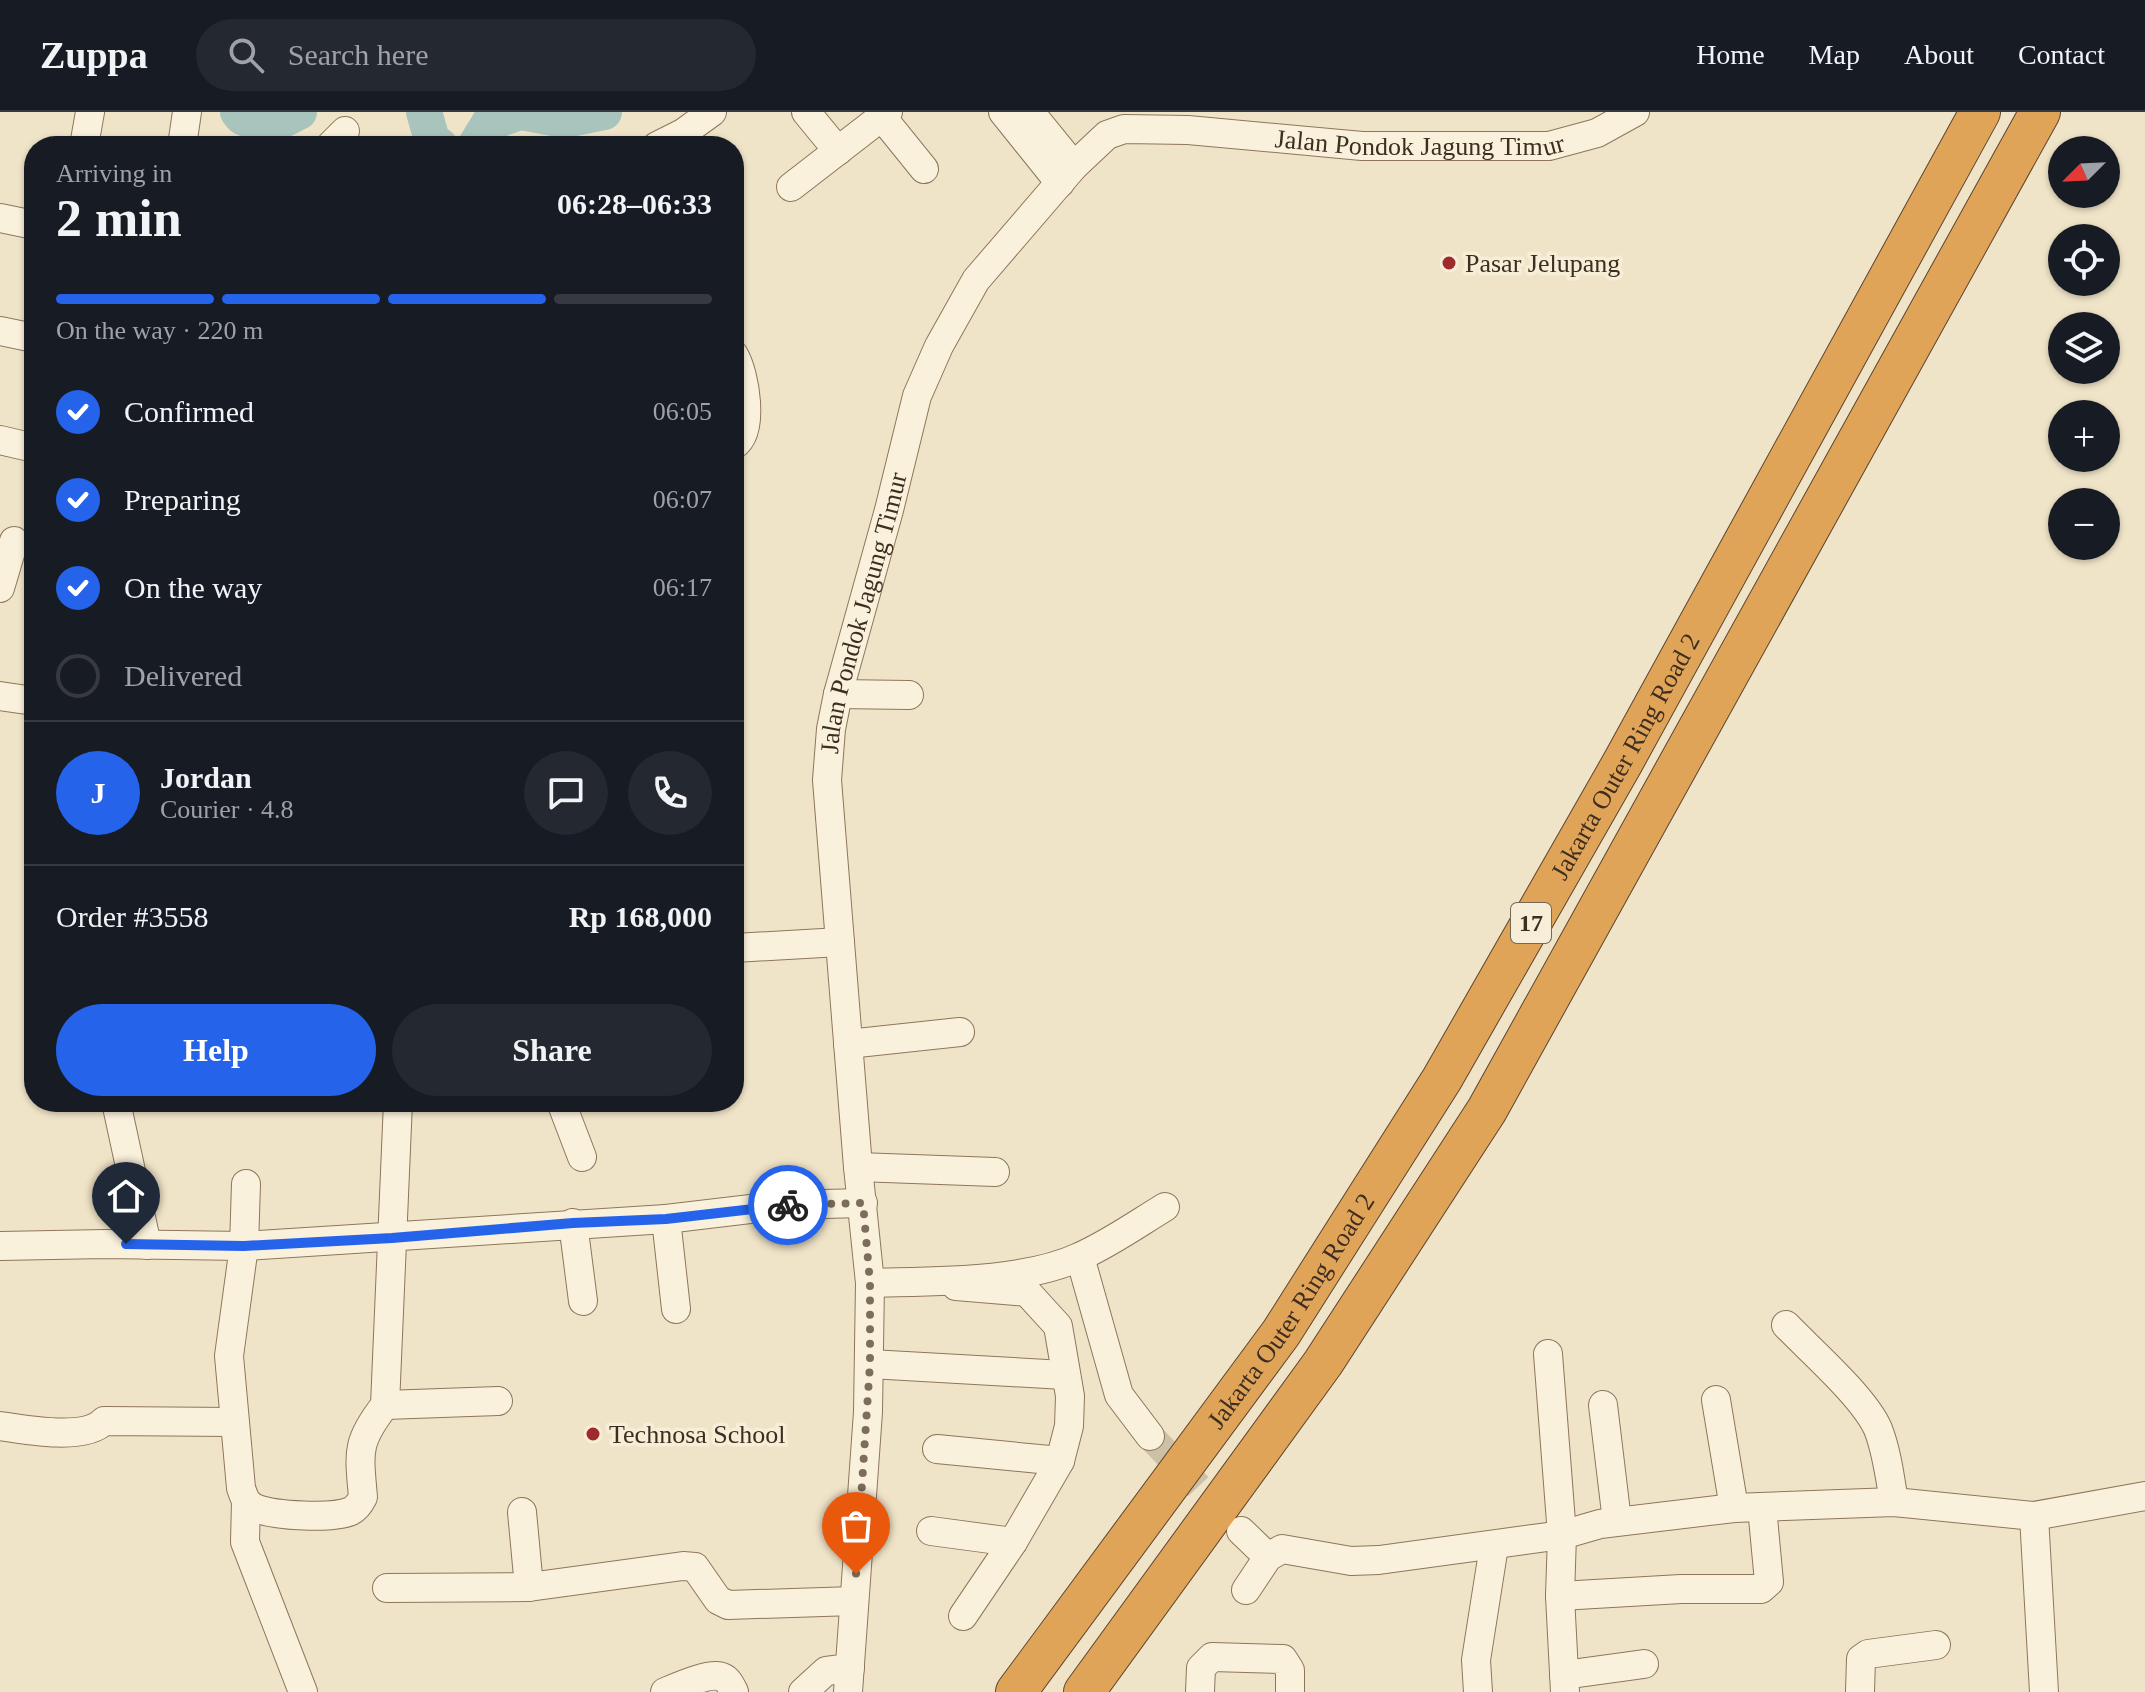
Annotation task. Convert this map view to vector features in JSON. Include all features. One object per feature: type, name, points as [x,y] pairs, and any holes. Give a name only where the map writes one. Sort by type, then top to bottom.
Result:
[{"type":"highway","name":"Jakarta Outer Ring Road 2","points":[[1016,1692],[1281,1333],[1442,1079],[1623,762],[1980,112]]},
{"type":"highway","name":"Jakarta Outer Ring Road 2","points":[[1084,1692],[1323,1363],[1487,1110],[2040,112]]},
{"type":"street","points":[[86,136],[90,112]]},
{"type":"street","points":[[183,136],[187,112]]},
{"type":"street","points":[[677,136],[712,112]]},
{"type":"street","points":[[806,112],[838,151]]},
{"type":"street","points":[[1003,112],[1067,174]]},
{"type":"street","points":[[1030,112],[1067,174]]},
{"type":"street","name":"Jalan Pondok Jagung Timur","points":[[849,1680],[870,1364],[870,1283],[827,780],[831,729],[838,694],[917,396],[939,346],[976,280],[1067,174],[1107,135],[1124,129],[1216,122],[1362,146],[1549,146],[1597,133],[1635,112]]},
{"type":"street","points":[[791,187],[885,114],[924,169]]},
{"type":"street","points":[[0,218],[24,223]]},
{"type":"street","points":[[0,331],[24,336]]},
{"type":"street","points":[[744,394],[744,428]]},
{"type":"street","points":[[0,440],[24,446]]},
{"type":"street","points":[[0,588],[16,541]]},
{"type":"street","points":[[838,694],[909,695]]},
{"type":"street","points":[[0,696],[24,700]]},
{"type":"street","points":[[744,947],[840,942]]},
{"type":"street","points":[[848,1044],[960,1032]]},
{"type":"street","points":[[118,1112],[147,1245]]},
{"type":"street","points":[[246,1501],[254,1508],[286,1514],[338,1514],[353,1511],[363,1497],[359,1454],[361,1440],[385,1405],[398,1112]]},
{"type":"street","points":[[565,1112],[582,1157]]},
{"type":"street","points":[[858,1167],[995,1172]]},
{"type":"street","points":[[246,1184],[244,1246],[229,1356],[241,1488],[246,1501],[245,1542],[303,1692]]},
{"type":"street","points":[[0,1246],[244,1246],[666,1219],[784,1205],[863,1203]]},
{"type":"street","points":[[870,1283],[1013,1274],[1055,1265],[1080,1257],[1165,1207]]},
{"type":"street","points":[[666,1219],[676,1309]]},
{"type":"street","points":[[573,1223],[583,1301]]},
{"type":"street","points":[[1080,1257],[1119,1395],[1150,1436]]},
{"type":"street","points":[[956,1286],[1027,1292],[1058,1326],[1070,1396],[1069,1426],[1060,1461],[1013,1542],[963,1616]]},
{"type":"street","points":[[1786,1325],[1871,1417],[1884,1446],[1894,1502]]},
{"type":"street","points":[[1548,1354],[1562,1535],[1560,1596],[1565,1684],[1644,1664]]},
{"type":"street","points":[[870,1364],[1064,1375]]},
{"type":"street","points":[[1716,1400],[1734,1508]]},
{"type":"street","points":[[385,1405],[498,1401]]},
{"type":"street","points":[[1603,1405],[1617,1521]]},
{"type":"street","points":[[0,1426],[43,1433],[92,1430],[104,1421],[234,1422]]},
{"type":"street","points":[[937,1449],[1060,1461]]},
{"type":"street","points":[[1246,1590],[1268,1557],[1290,1548],[1360,1561],[1494,1546],[1562,1535],[1617,1521],[1734,1508],[1894,1502],[2034,1516],[2145,1496]]},
{"type":"street","points":[[1560,1596],[1681,1589],[1761,1589],[1769,1582],[1762,1507]]},
{"type":"street","points":[[522,1512],[529,1587]]},
{"type":"street","points":[[2034,1516],[2044,1692]]},
{"type":"street","points":[[931,1531],[1013,1542]]},
{"type":"street","points":[[1241,1531],[1268,1557]]},
{"type":"street","points":[[1478,1692],[1476,1660],[1494,1546]]},
{"type":"street","points":[[387,1588],[529,1587],[683,1566],[695,1567],[718,1600],[728,1605],[854,1601]]},
{"type":"street","points":[[1860,1692],[1861,1659],[1868,1654],[1936,1645]]},
{"type":"street","points":[[1200,1692],[1201,1668],[1212,1657],[1283,1659],[1290,1670],[1290,1692]]},
{"type":"street","points":[[803,1692],[826,1671],[849,1680]]},
{"type":"street","points":[[665,1692],[711,1676],[720,1676],[727,1679],[734,1692]]},
{"type":"waterway","points":[[238,112],[242,117],[267,128],[299,112]]},
{"type":"waterway","points":[[424,112],[431,136]]},
{"type":"waterway","points":[[481,136],[489,123],[520,112]]},
{"type":"waterway","points":[[521,112],[564,120],[604,112]]},
{"type":"tunnel","points":[[1150,1436],[1229,1519]]},
{"type":"way so far","points":[[788,1205],[863,1203],[870,1283],[870,1364],[856,1574]]},
{"type":"place","name":"Pasar Jelupang","points":[[1449,263]]},
{"type":"place","name":"Technosa School","points":[[593,1434]]},
{"type":"route","points":[[126,1244],[244,1246],[392,1238],[573,1223],[666,1219],[788,1205]]}]
